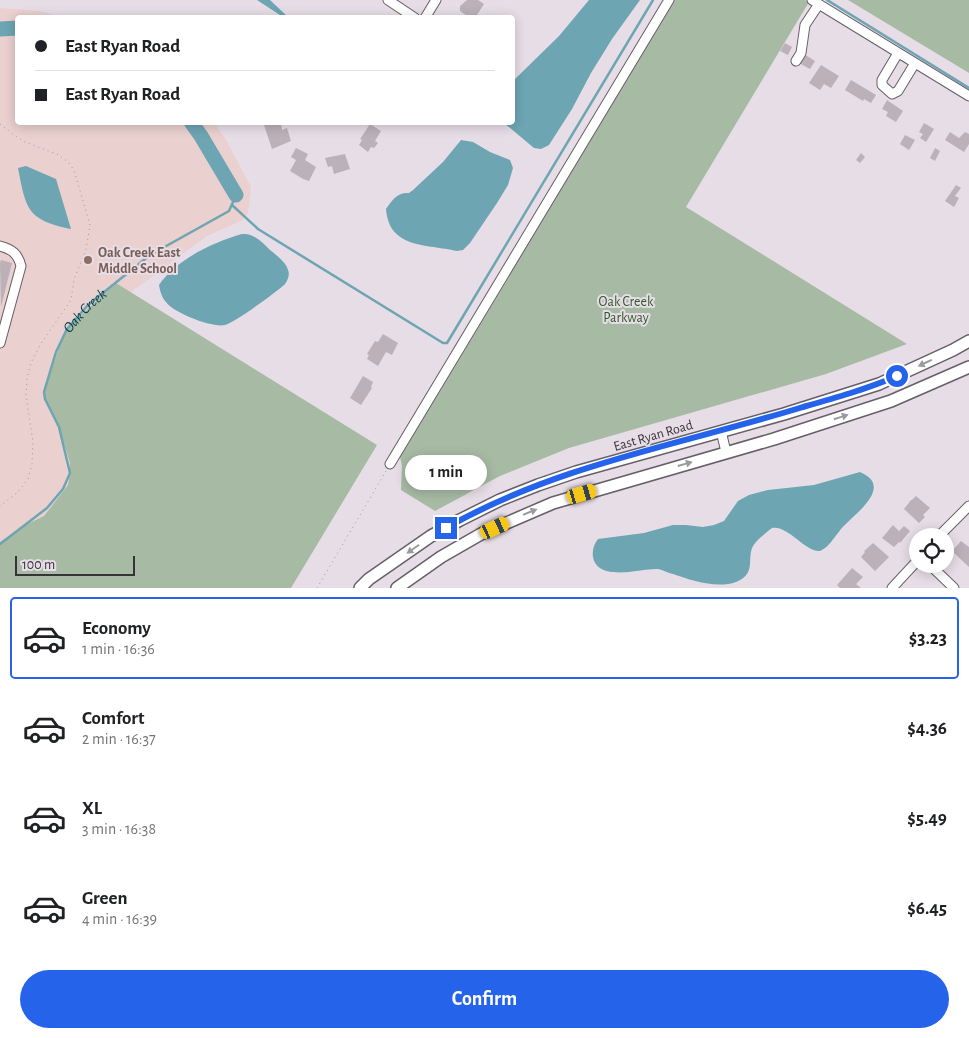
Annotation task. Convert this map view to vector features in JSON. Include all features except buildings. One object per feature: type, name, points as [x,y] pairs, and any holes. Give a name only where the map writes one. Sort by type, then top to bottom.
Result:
[{"type":"main road","name":"East Ryan Road","points":[[360,588],[369,579],[431,536],[500,500],[576,472],[879,384],[969,341]]},
{"type":"main road","points":[[397,588],[441,557],[481,534],[524,514],[582,494],[891,401],[969,367]]},
{"type":"street","points":[[388,0],[411,15]]},
{"type":"street","points":[[427,15],[436,0]]},
{"type":"street","points":[[390,464],[669,0]]},
{"type":"street","points":[[796,61],[801,52],[805,25],[815,2],[969,96]]},
{"type":"street","points":[[898,53],[882,80],[882,85],[888,92],[892,94],[898,91],[915,63]]},
{"type":"street","points":[[0,246],[11,249],[19,257],[21,266],[0,343]]},
{"type":"street","points":[[721,431],[726,452]]},
{"type":"street","points":[[947,528],[969,506]]},
{"type":"street","points":[[892,588],[909,570]]},
{"type":"street","points":[[938,573],[954,588]]},
{"type":"path","points":[[0,124],[25,142],[58,155],[68,162],[74,170],[90,225],[86,250],[74,279],[71,300],[40,345],[31,363],[27,378],[26,396],[33,442],[32,464],[28,479],[18,492],[0,506]]},
{"type":"path","points":[[317,588],[390,464]]},
{"type":"shaded area","name":"Oak Creek East Middle School","points":[[0,8],[39,11],[55,15],[15,15],[15,125],[215,125],[226,140],[251,187],[248,213],[243,220],[207,236],[131,292],[116,283],[45,399],[59,427],[70,463],[68,485],[44,516],[23,526],[0,542]]},
{"type":"green space","name":"Oak Creek Parkway","points":[[673,0],[805,0],[809,2],[686,207],[907,344],[826,374],[569,448],[500,476],[435,511],[401,490],[402,466],[400,457]]},
{"type":"green space","points":[[848,0],[969,0],[969,73]]},
{"type":"green space","points":[[116,283],[377,445],[291,588],[0,588],[0,542],[23,526],[44,516],[68,485],[70,463],[59,427],[45,399],[44,392],[65,330]]},
{"type":"water","points":[[257,0],[270,0],[286,15],[280,15]]},
{"type":"water","points":[[589,0],[640,0],[612,39],[549,145],[541,149],[534,148],[506,125],[515,125],[515,79],[559,36]]},
{"type":"water","points":[[461,140],[473,142],[490,152],[510,160],[513,168],[508,185],[470,243],[463,250],[457,251],[422,245],[402,238],[394,231],[389,222],[386,209],[396,197],[413,190],[443,162]]},
{"type":"water","points":[[26,166],[56,179],[71,229],[45,221],[37,217],[31,210],[23,194],[18,168]]},
{"type":"water","points":[[242,234],[258,239],[283,261],[289,273],[285,284],[246,313],[225,325],[211,324],[194,319],[177,311],[166,302],[161,294],[159,285],[166,276],[196,253]]},
{"type":"water","points":[[860,472],[870,478],[874,485],[873,493],[869,500],[825,548],[819,551],[813,550],[784,530],[772,528],[753,546],[750,566],[746,576],[733,583],[718,585],[702,583],[658,569],[611,572],[603,570],[597,565],[593,557],[595,543],[598,539],[644,533],[673,525],[703,527],[714,525],[724,521],[738,501],[749,495],[768,490],[814,485]]},
{"type":"waterway","points":[[232,205],[258,229],[443,343],[447,343],[653,0]]},
{"type":"waterway","points":[[827,0],[969,88]]},
{"type":"waterway","name":"Oak Creek","points":[[0,29],[15,28]]},
{"type":"waterway","name":"Oak Creek","points":[[193,125],[236,195]]},
{"type":"waterway","name":"Oak Creek","points":[[0,544],[47,508],[63,489],[70,473],[59,427],[45,399],[44,392],[56,352],[67,329],[88,305],[150,255],[229,211],[236,195]]},
{"type":"place","name":"Oak Creek East Middle School","points":[[88,260]]},
{"type":"route","points":[[446,528],[500,500],[538,484],[784,414],[879,384],[897,376]]}]
